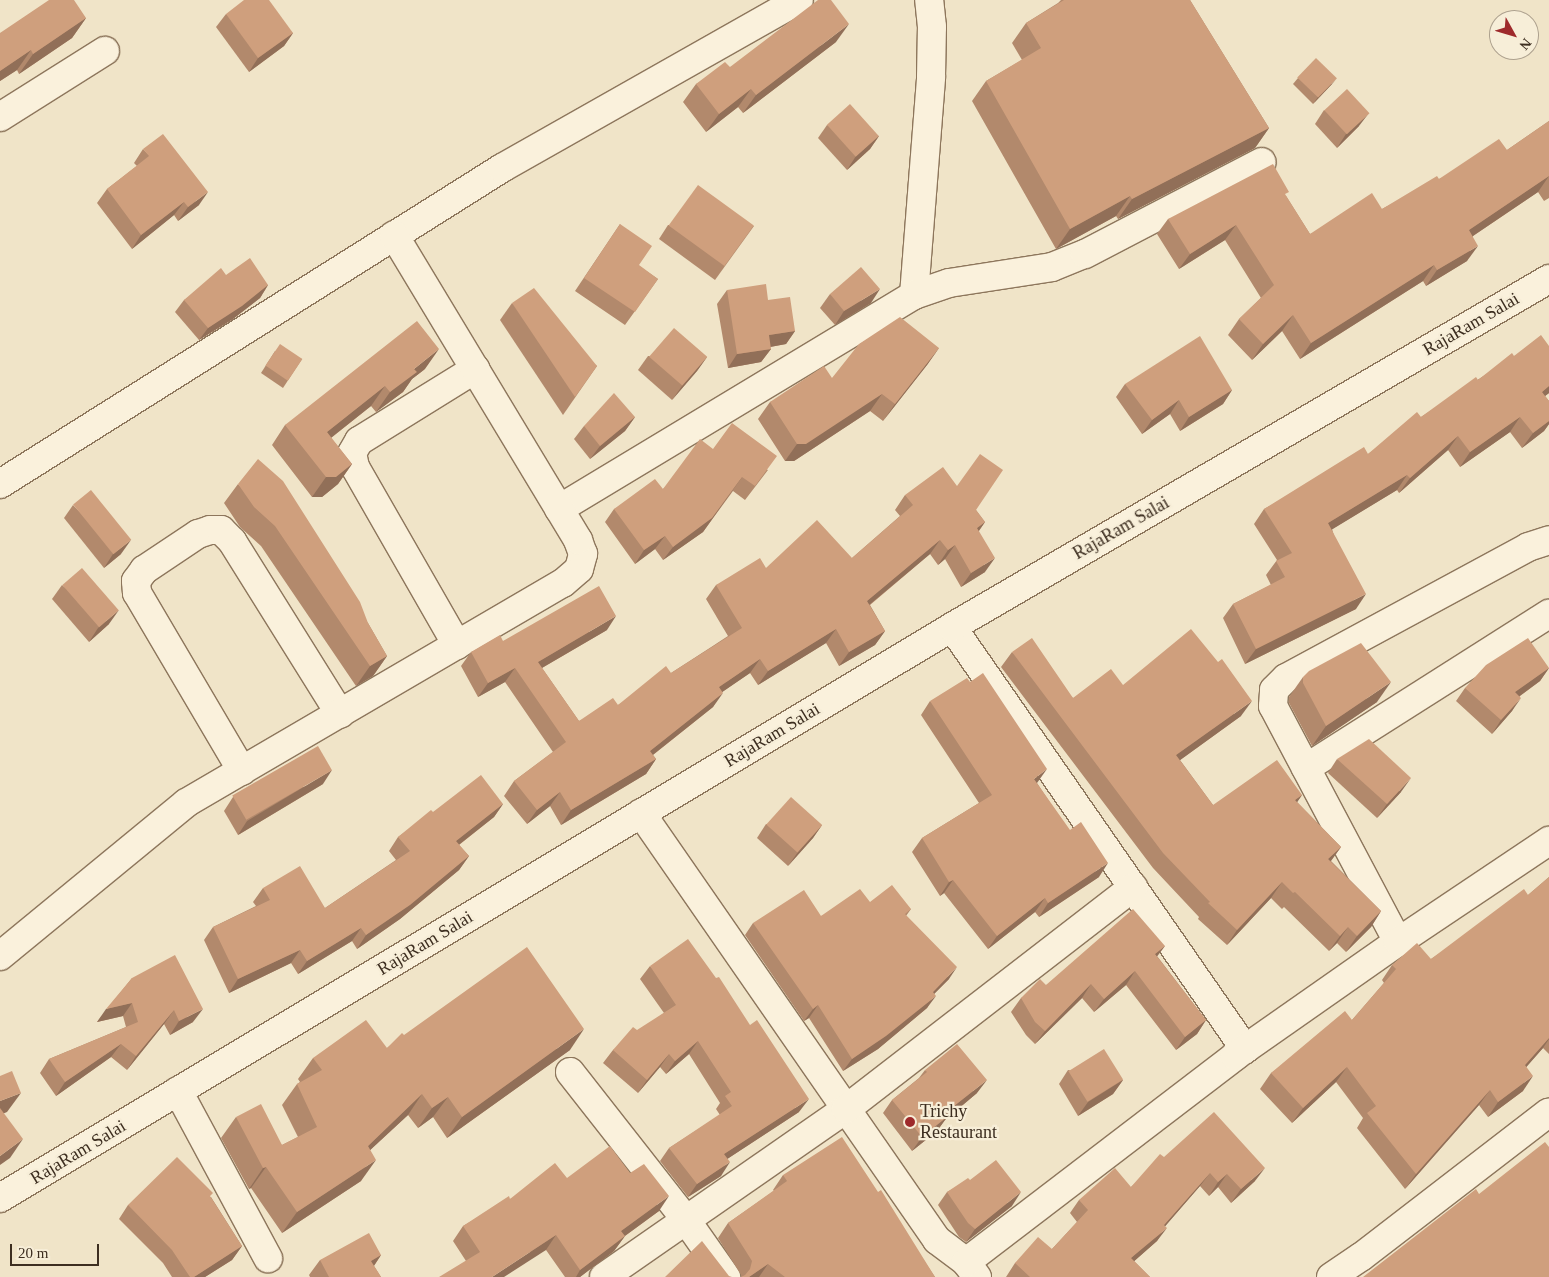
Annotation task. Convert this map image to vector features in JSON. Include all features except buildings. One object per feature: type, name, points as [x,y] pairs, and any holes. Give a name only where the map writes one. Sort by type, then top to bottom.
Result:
[{"type":"street","points":[[0,484],[502,168],[799,0]]},
{"type":"street","points":[[914,295],[931,77],[932,27],[929,0]]},
{"type":"street","points":[[0,117],[105,51]]},
{"type":"street","points":[[559,509],[914,295],[949,283],[1034,270],[1076,257],[1262,162]]},
{"type":"street","points":[[0,956],[186,803],[563,583],[578,569],[583,554],[578,540],[394,235]]},
{"type":"street","name":"RajaRam Salai","points":[[0,1198],[952,627],[1549,279]]},
{"type":"street","points":[[456,645],[355,467],[352,453],[359,441],[475,369]]},
{"type":"street","points":[[242,771],[145,610],[137,593],[136,581],[144,570],[198,534],[210,530],[222,530],[232,541],[340,714]]},
{"type":"street","points":[[1398,942],[1273,706],[1274,690],[1286,678],[1528,547],[1549,540]]},
{"type":"street","points":[[1306,768],[1549,614]]},
{"type":"street","points":[[952,627],[1245,1049]]},
{"type":"street","points":[[641,813],[937,1240],[972,1270],[1245,1049],[1398,942],[1549,841]]},
{"type":"street","points":[[604,1277],[846,1109],[1133,887]]},
{"type":"street","points":[[570,1072],[686,1220],[726,1277]]},
{"type":"street","points":[[178,1091],[268,1258]]},
{"type":"street","points":[[1332,1277],[1361,1257],[1549,1112]]},
{"type":"place","name":"Trichy Restaurant","points":[[910,1122]]}]
